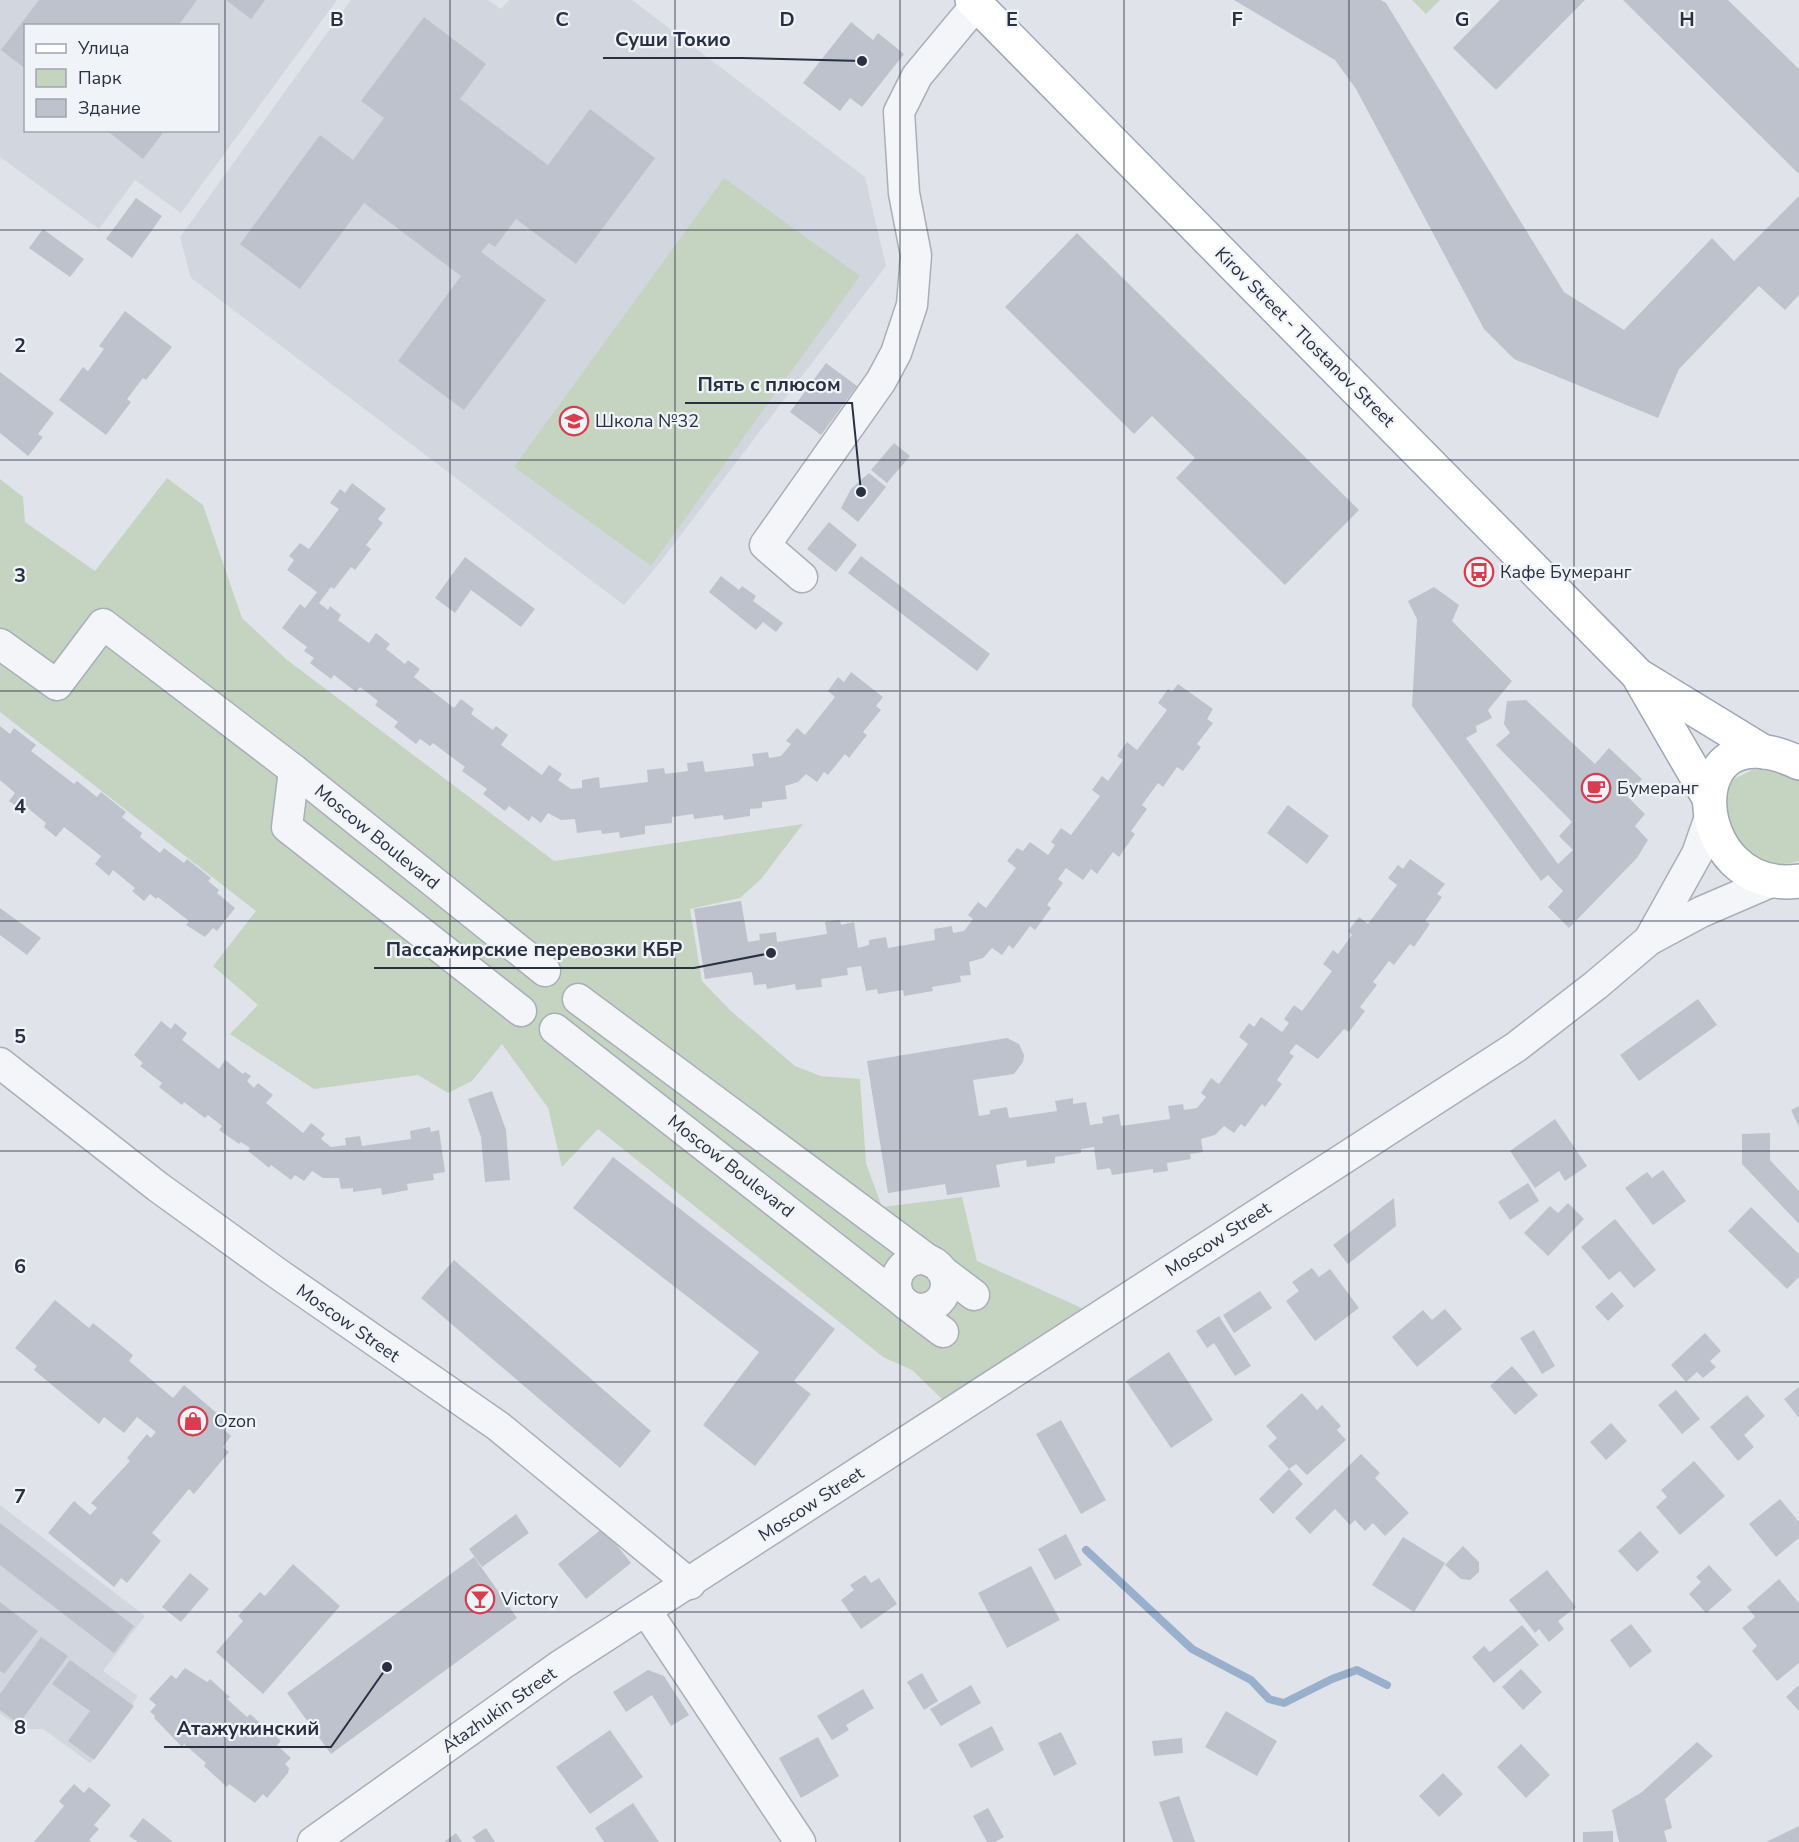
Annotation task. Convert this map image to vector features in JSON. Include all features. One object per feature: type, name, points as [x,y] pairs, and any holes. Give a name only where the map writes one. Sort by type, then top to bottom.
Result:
[{"type":"main road","name":"Kirov Street - Tlostanov Street","points":[[974,2],[1638,675]]},
{"type":"main road","points":[[1638,675],[1764,752]]},
{"type":"main road","points":[[1638,675],[1710,807]]},
{"type":"main road","points":[[1791,883],[1739,865],[1716,835],[1710,807],[1712,779],[1720,764],[1746,752],[1782,755],[1799,763]]},
{"type":"street","points":[[802,577],[765,545],[881,381],[896,353],[912,305],[916,255],[904,193],[899,147],[899,112],[918,76],[974,2]]},
{"type":"street","points":[[0,620],[67,669]]},
{"type":"street","name":"Moscow Boulevard","points":[[0,644],[57,685],[103,624],[294,770],[544,971]]},
{"type":"street","name":"Moscow Boulevard","points":[[294,770],[287,827],[521,1011]]},
{"type":"street","points":[[1649,940],[1697,854],[1710,807]]},
{"type":"street","points":[[1649,940],[1701,912],[1791,883]]},
{"type":"street","name":"Moscow Street","points":[[0,1063],[231,1240],[498,1426],[690,1584],[996,1382],[1516,1047],[1596,985],[1649,940]]},
{"type":"street","points":[[578,999],[572,1018],[555,1029],[536,1027],[521,1011],[521,990],[526,981],[544,971],[563,975],[571,981],[578,999],[974,1294]]},
{"type":"street","name":"Moscow Boulevard","points":[[555,1029],[943,1332]]},
{"type":"street","points":[[907,1305],[897,1288],[901,1270],[918,1260],[936,1266]]},
{"type":"street","name":"Atazhukin Street","points":[[313,1842],[561,1665],[690,1584]]},
{"type":"street","points":[[647,1612],[800,1842]]},
{"type":"shaded area","points":[[0,0],[337,0],[181,213],[135,180],[99,229],[0,157]]},
{"type":"shaded area","name":"Школа №32","points":[[351,0],[488,0],[501,9],[509,0],[632,0],[865,177],[886,266],[658,565],[624,605],[191,278],[180,237]]},
{"type":"shaded area","points":[[0,1505],[145,1616],[103,1671],[138,1696],[90,1763],[43,1729],[23,1729],[0,1714]]},
{"type":"green space","points":[[1412,0],[1440,0],[1426,14]]},
{"type":"green space","points":[[724,178],[860,276],[651,566],[514,467]]},
{"type":"green space","points":[[167,478],[203,505],[242,618],[286,659],[554,861],[803,824],[761,879],[740,898],[690,909],[702,981],[731,1011],[795,1066],[821,1076],[860,1079],[866,1163],[882,1207],[962,1197],[977,1261],[1084,1309],[946,1403],[912,1370],[883,1357],[598,1129],[562,1167],[548,1108],[502,1044],[472,1081],[448,1093],[418,1075],[314,1089],[230,1034],[258,1005],[213,966],[256,911],[0,712],[0,479],[23,497],[25,522],[95,571]]},
{"type":"green space","points":[[1766,769],[1799,781],[1799,861],[1778,864],[1744,853],[1723,811],[1730,781],[1752,770]]},
{"type":"building","points":[[39,0],[197,0],[179,24],[24,24],[24,67],[1,50]]},
{"type":"building","points":[[226,0],[265,0],[251,19]]},
{"type":"building","points":[[1234,0],[1381,0],[1386,3],[1564,292],[1624,330],[1712,238],[1734,261],[1799,196],[1799,295],[1785,310],[1759,286],[1679,369],[1658,418],[1514,359],[1484,329],[1356,89],[1335,60]]},
{"type":"building","points":[[1500,0],[1585,0],[1496,90],[1453,48]]},
{"type":"building","points":[[1623,0],[1728,0],[1799,69],[1799,174]]},
{"type":"building","points":[[424,17],[486,64],[460,99],[548,165],[590,109],[655,158],[576,264],[516,219],[495,247],[489,243],[481,252],[546,300],[464,410],[398,361],[461,276],[364,203],[300,289],[240,244],[320,135],[353,160],[384,118],[361,101]]},
{"type":"building","points":[[851,22],[873,40],[878,33],[904,54],[862,107],[850,98],[840,111],[803,83]]},
{"type":"building","points":[[109,132],[163,132],[143,159]]},
{"type":"building","points":[[136,198],[162,216],[132,258],[106,239]]},
{"type":"building","points":[[43,229],[84,259],[70,277],[29,248]]},
{"type":"building","points":[[1077,233],[1359,510],[1285,585],[1176,478],[1195,458],[1152,416],[1134,434],[1005,307]]},
{"type":"building","points":[[125,311],[172,347],[146,380],[143,378],[127,399],[131,402],[106,435],[59,400],[83,367],[88,371],[104,349],[99,346]]},
{"type":"building","points":[[826,363],[857,386],[821,435],[790,412]]},
{"type":"building","points":[[0,372],[54,413],[38,434],[43,437],[28,456],[0,433]]},
{"type":"building","points":[[894,443],[910,456],[887,483],[871,470]]},
{"type":"building","points":[[869,473],[886,487],[858,522],[841,508],[851,489]]},
{"type":"building","points":[[352,483],[386,509],[378,519],[383,523],[366,545],[371,549],[355,570],[351,567],[334,589],[331,587],[319,603],[328,610],[330,606],[341,615],[338,620],[369,643],[376,633],[390,644],[386,649],[405,664],[408,660],[420,669],[414,677],[454,708],[461,699],[474,709],[471,714],[493,730],[496,726],[508,735],[501,745],[542,775],[549,765],[562,774],[558,780],[571,789],[582,788],[582,780],[599,777],[600,788],[648,782],[647,770],[664,768],[665,774],[688,771],[687,763],[703,761],[705,772],[754,766],[752,754],[768,752],[769,758],[781,756],[791,744],[786,741],[797,728],[805,735],[835,697],[828,691],[838,677],[844,682],[851,672],[883,697],[876,706],[881,710],[863,732],[867,735],[849,758],[845,754],[828,775],[824,772],[817,782],[806,774],[798,782],[785,786],[787,799],[762,802],[762,808],[750,809],[750,816],[724,820],[723,815],[694,819],[693,814],[672,817],[672,823],[645,826],[645,834],[620,838],[619,832],[602,834],[601,830],[577,833],[575,819],[561,820],[548,813],[541,823],[532,816],[529,821],[509,806],[505,811],[483,794],[487,789],[462,771],[465,767],[433,743],[430,746],[420,739],[416,744],[394,727],[398,722],[375,705],[378,701],[360,687],[356,692],[334,675],[331,679],[310,663],[314,658],[304,651],[307,647],[282,628],[300,604],[305,608],[317,592],[287,570],[294,560],[289,556],[300,543],[309,549],[339,509],[330,503],[340,489],[345,493]]},
{"type":"building","points":[[829,522],[857,545],[836,572],[807,549]]},
{"type":"building","points":[[861,556],[990,654],[977,671],[848,573]]},
{"type":"building","points":[[465,557],[535,609],[521,627],[471,590],[455,613],[435,598]]},
{"type":"building","points":[[721,576],[739,590],[742,586],[756,596],[753,601],[783,623],[776,632],[763,622],[756,630],[709,592]]},
{"type":"building","points":[[1434,587],[1459,605],[1452,621],[1512,681],[1488,710],[1492,718],[1476,726],[1477,732],[1466,738],[1558,864],[1573,850],[1559,836],[1572,822],[1496,745],[1510,733],[1504,724],[1507,701],[1526,700],[1595,764],[1609,748],[1642,779],[1627,796],[1645,814],[1635,826],[1648,840],[1637,858],[1569,928],[1548,907],[1563,891],[1548,875],[1541,881],[1412,706],[1417,619],[1408,601]]},
{"type":"building","points":[[1178,684],[1213,709],[1207,719],[1213,723],[1197,744],[1201,747],[1183,771],[1177,767],[1163,787],[1158,783],[1142,805],[1147,809],[1131,831],[1135,834],[1119,857],[1113,852],[1097,874],[1091,869],[1083,880],[1066,868],[1058,879],[1063,883],[1047,905],[1051,908],[1035,930],[1030,926],[1013,949],[1009,945],[1002,955],[992,948],[983,958],[969,962],[971,975],[960,976],[961,982],[932,987],[933,991],[904,996],[903,990],[878,994],[877,989],[866,991],[861,966],[847,968],[848,975],[821,979],[822,987],[796,990],[795,984],[767,989],[766,984],[754,985],[752,972],[705,979],[694,909],[741,901],[748,942],[760,940],[759,934],[776,932],[777,942],[827,934],[825,922],[840,920],[841,925],[854,922],[858,948],[869,945],[869,940],[886,937],[888,948],[935,940],[934,929],[952,926],[953,933],[964,931],[973,919],[968,915],[978,902],[986,908],[1016,868],[1007,861],[1017,848],[1023,851],[1030,842],[1048,855],[1055,845],[1051,842],[1061,828],[1071,835],[1100,796],[1092,790],[1102,776],[1108,781],[1123,760],[1117,756],[1127,742],[1137,750],[1167,710],[1158,703],[1168,689],[1172,692]]},
{"type":"building","points":[[0,726],[10,734],[14,728],[36,745],[31,751],[74,784],[77,781],[97,797],[101,792],[126,812],[122,817],[142,833],[140,837],[160,853],[164,848],[184,863],[187,859],[211,878],[208,881],[219,890],[217,893],[235,908],[217,931],[213,928],[205,937],[186,925],[189,921],[158,897],[156,899],[150,894],[144,901],[132,891],[135,888],[113,870],[109,876],[95,864],[101,856],[64,827],[56,837],[44,827],[46,823],[25,806],[22,810],[9,801],[15,793],[0,780]]},
{"type":"building","points":[[1288,805],[1329,836],[1307,864],[1267,833]]},
{"type":"building","points":[[1410,859],[1445,884],[1437,894],[1442,897],[1425,921],[1430,924],[1414,947],[1410,944],[1394,965],[1389,961],[1373,982],[1377,985],[1360,1007],[1365,1011],[1349,1032],[1344,1029],[1318,1059],[1296,1044],[1289,1053],[1294,1056],[1277,1080],[1282,1084],[1265,1107],[1262,1104],[1245,1127],[1241,1124],[1234,1133],[1224,1126],[1215,1135],[1201,1139],[1203,1152],[1190,1154],[1191,1159],[1167,1163],[1168,1171],[1153,1173],[1153,1169],[1112,1175],[1110,1168],[1097,1170],[1094,1147],[1081,1149],[1081,1153],[1055,1157],[1055,1163],[1027,1167],[1026,1160],[996,1165],[1000,1187],[947,1195],[945,1184],[888,1193],[867,1061],[1007,1038],[1019,1044],[1024,1055],[1023,1062],[1014,1074],[973,1080],[979,1116],[990,1114],[990,1110],[1007,1107],[1009,1118],[1057,1111],[1055,1101],[1073,1098],[1073,1104],[1086,1102],[1090,1125],[1103,1123],[1102,1117],[1119,1114],[1121,1126],[1170,1119],[1168,1106],[1183,1104],[1184,1110],[1197,1108],[1206,1097],[1201,1093],[1211,1078],[1219,1084],[1248,1044],[1239,1037],[1249,1023],[1254,1027],[1261,1017],[1282,1032],[1289,1023],[1284,1019],[1294,1005],[1302,1011],[1332,971],[1323,964],[1333,950],[1338,954],[1352,935],[1348,931],[1359,917],[1368,924],[1397,885],[1388,878],[1398,865],[1403,869]]},
{"type":"building","points":[[0,908],[41,938],[27,955],[0,935]]},
{"type":"building","points":[[1698,999],[1717,1025],[1639,1081],[1620,1055]]},
{"type":"building","points":[[161,1021],[171,1029],[175,1023],[187,1033],[182,1040],[219,1069],[225,1060],[243,1074],[245,1072],[251,1076],[247,1081],[254,1088],[258,1083],[273,1095],[266,1103],[303,1133],[311,1123],[325,1134],[321,1139],[331,1147],[346,1145],[345,1138],[360,1136],[362,1146],[411,1139],[410,1131],[430,1127],[431,1132],[439,1130],[445,1172],[433,1174],[434,1180],[407,1184],[408,1190],[382,1195],[381,1188],[353,1192],[353,1188],[341,1189],[339,1178],[323,1178],[312,1171],[304,1181],[295,1175],[291,1180],[271,1165],[269,1168],[248,1151],[250,1148],[241,1142],[239,1144],[219,1130],[222,1126],[208,1115],[205,1118],[184,1102],[182,1105],[159,1087],[162,1083],[140,1066],[143,1063],[134,1055]]},
{"type":"building","points":[[492,1091],[506,1130],[510,1180],[485,1182],[481,1137],[468,1099]]},
{"type":"building","points":[[1799,1106],[1799,1127],[1791,1110]]},
{"type":"building","points":[[1555,1119],[1587,1166],[1565,1181],[1559,1171],[1535,1188],[1510,1151]]},
{"type":"building","points":[[1770,1133],[1770,1160],[1799,1191],[1799,1224],[1742,1164],[1742,1134]]},
{"type":"building","points":[[613,1157],[835,1329],[794,1381],[811,1394],[755,1466],[703,1425],[759,1352],[573,1208]]},
{"type":"building","points":[[1663,1170],[1686,1201],[1653,1225],[1625,1188],[1647,1172],[1652,1178]]},
{"type":"building","points":[[1528,1183],[1539,1201],[1510,1220],[1498,1202]]},
{"type":"building","points":[[1394,1198],[1396,1226],[1348,1264],[1333,1245]]},
{"type":"building","points":[[1568,1203],[1584,1219],[1548,1256],[1524,1233],[1550,1206],[1558,1213]]},
{"type":"building","points":[[1751,1207],[1799,1254],[1799,1277],[1787,1289],[1728,1231]]},
{"type":"building","points":[[1615,1219],[1656,1270],[1634,1288],[1620,1271],[1609,1280],[1581,1247]]},
{"type":"building","points":[[454,1260],[651,1431],[620,1468],[421,1298]]},
{"type":"building","points":[[1312,1268],[1319,1277],[1330,1269],[1359,1308],[1315,1341],[1286,1301],[1299,1291],[1292,1282]]},
{"type":"building","points":[[1260,1291],[1272,1308],[1234,1333],[1223,1315]]},
{"type":"building","points":[[1612,1292],[1624,1306],[1608,1321],[1595,1307]]},
{"type":"building","points":[[55,1300],[89,1328],[93,1323],[133,1355],[129,1361],[173,1398],[184,1385],[227,1422],[222,1428],[231,1436],[223,1447],[229,1452],[194,1494],[189,1489],[152,1533],[161,1541],[127,1583],[121,1578],[114,1587],[48,1533],[74,1501],[90,1515],[97,1508],[91,1503],[130,1461],[127,1458],[147,1434],[151,1438],[156,1432],[137,1417],[124,1433],[104,1417],[99,1424],[34,1370],[37,1366],[15,1348]]},
{"type":"building","points":[[1445,1309],[1462,1329],[1417,1367],[1392,1337],[1423,1310],[1432,1320]]},
{"type":"building","points":[[1219,1316],[1251,1366],[1235,1376],[1214,1343],[1207,1348],[1196,1331]]},
{"type":"building","points":[[1534,1330],[1555,1366],[1542,1374],[1520,1338]]},
{"type":"building","points":[[1705,1333],[1721,1351],[1710,1361],[1716,1367],[1703,1378],[1697,1372],[1686,1382],[1671,1365]]},
{"type":"building","points":[[1169,1352],[1213,1420],[1171,1448],[1126,1381]]},
{"type":"building","points":[[1512,1366],[1538,1395],[1515,1415],[1490,1386]]},
{"type":"building","points":[[1799,1387],[1799,1418],[1784,1399]]},
{"type":"building","points":[[1676,1390],[1700,1419],[1682,1434],[1658,1405]]},
{"type":"building","points":[[1302,1393],[1317,1410],[1322,1405],[1341,1426],[1337,1430],[1346,1440],[1307,1475],[1296,1464],[1289,1469],[1268,1446],[1277,1438],[1266,1426]]},
{"type":"building","points":[[1747,1395],[1765,1416],[1744,1435],[1754,1447],[1738,1461],[1710,1427]]},
{"type":"building","points":[[1061,1420],[1106,1500],[1081,1514],[1036,1434]]},
{"type":"building","points":[[1611,1423],[1627,1441],[1606,1460],[1590,1442]]},
{"type":"building","points":[[1361,1454],[1380,1473],[1375,1478],[1409,1513],[1385,1536],[1373,1523],[1365,1531],[1355,1520],[1350,1525],[1335,1509],[1310,1534],[1295,1518]]},
{"type":"building","points":[[1694,1461],[1725,1496],[1680,1535],[1656,1507],[1667,1497],[1661,1490]]},
{"type":"building","points":[[1289,1469],[1303,1484],[1273,1514],[1259,1499]]},
{"type":"building","points":[[1780,1499],[1799,1522],[1799,1538],[1776,1557],[1749,1524]]},
{"type":"building","points":[[516,1514],[529,1533],[482,1567],[469,1549]]},
{"type":"building","points":[[0,1523],[134,1626],[114,1653],[0,1565]]},
{"type":"building","points":[[603,1528],[631,1563],[586,1599],[558,1564]]},
{"type":"building","points":[[1640,1531],[1659,1552],[1637,1572],[1618,1551]]},
{"type":"building","points":[[1066,1534],[1082,1565],[1055,1580],[1038,1549]]},
{"type":"building","points":[[1403,1537],[1445,1563],[1414,1612],[1372,1585]]},
{"type":"building","points":[[1463,1546],[1479,1562],[1479,1572],[1470,1580],[1461,1579],[1445,1565]]},
{"type":"building","points":[[474,1557],[517,1618],[331,1754],[287,1693]]},
{"type":"building","points":[[293,1564],[340,1606],[263,1694],[216,1652],[243,1621],[238,1616],[260,1592],[265,1596]]},
{"type":"building","points":[[1709,1565],[1732,1590],[1706,1613],[1689,1594],[1701,1582],[1696,1577]]},
{"type":"building","points":[[1031,1566],[1060,1620],[1007,1648],[978,1593]]},
{"type":"building","points":[[1547,1570],[1576,1607],[1558,1621],[1564,1629],[1549,1642],[1539,1629],[1535,1633],[1509,1600]]},
{"type":"building","points":[[190,1573],[209,1589],[181,1622],[162,1607]]},
{"type":"building","points":[[865,1575],[871,1583],[879,1578],[897,1604],[861,1629],[841,1600],[854,1590],[850,1585]]},
{"type":"building","points":[[1779,1579],[1799,1603],[1799,1663],[1777,1681],[1752,1651],[1757,1646],[1742,1628],[1755,1617],[1747,1607]]},
{"type":"building","points":[[0,1602],[38,1631],[4,1674],[0,1671]]},
{"type":"building","points":[[1631,1624],[1652,1651],[1630,1668],[1610,1640]]},
{"type":"building","points":[[1522,1625],[1539,1645],[1494,1683],[1472,1657],[1484,1646],[1490,1652]]},
{"type":"building","points":[[41,1637],[68,1656],[19,1724],[0,1710],[0,1694]]},
{"type":"building","points":[[70,1660],[134,1706],[94,1760],[68,1741],[90,1711],[52,1684]]},
{"type":"building","points":[[185,1668],[207,1682],[210,1679],[247,1717],[250,1714],[281,1741],[277,1745],[291,1758],[285,1764],[289,1768],[288,1773],[267,1798],[263,1794],[255,1803],[229,1784],[227,1787],[204,1766],[206,1763],[184,1744],[182,1747],[150,1712],[156,1705],[149,1699],[171,1675],[176,1679]]},
{"type":"building","points":[[1521,1669],[1542,1692],[1523,1710],[1502,1687]]},
{"type":"building","points":[[648,1670],[664,1676],[689,1715],[671,1726],[652,1695],[626,1712],[613,1692]]},
{"type":"building","points":[[922,1673],[938,1701],[924,1710],[907,1682]]},
{"type":"building","points":[[971,1685],[981,1703],[941,1726],[930,1709]]},
{"type":"building","points":[[1799,1685],[1799,1711],[1786,1697]]},
{"type":"building","points":[[863,1689],[874,1708],[846,1725],[849,1730],[832,1740],[817,1716]]},
{"type":"building","points":[[1226,1711],[1277,1741],[1257,1776],[1205,1747]]},
{"type":"building","points":[[992,1726],[1004,1750],[971,1768],[958,1744]]},
{"type":"building","points":[[610,1730],[643,1777],[590,1814],[556,1767]]},
{"type":"building","points":[[1061,1732],[1077,1764],[1054,1776],[1038,1743]]},
{"type":"building","points":[[818,1737],[839,1776],[801,1798],[779,1758]]},
{"type":"building","points":[[1182,1738],[1183,1753],[1154,1756],[1152,1741]]},
{"type":"building","points":[[1697,1742],[1713,1756],[1665,1799],[1672,1828],[1664,1831],[1667,1842],[1619,1842],[1612,1810],[1642,1792]]},
{"type":"building","points":[[1521,1744],[1550,1775],[1526,1798],[1497,1767]]},
{"type":"building","points":[[1443,1773],[1463,1794],[1439,1817],[1419,1796]]},
{"type":"building","points":[[74,1784],[84,1793],[89,1787],[111,1805],[94,1825],[99,1829],[89,1840],[92,1842],[34,1842],[64,1806],[59,1801]]},
{"type":"building","points":[[1179,1796],[1195,1842],[1173,1842],[1159,1802]]},
{"type":"building","points":[[633,1803],[659,1842],[604,1842],[595,1828]]},
{"type":"building","points":[[988,1808],[1004,1837],[995,1842],[987,1842],[973,1816]]},
{"type":"building","points":[[143,1818],[173,1842],[138,1842],[129,1836]]},
{"type":"building","points":[[1799,1826],[1799,1842],[1766,1842]]},
{"type":"building","points":[[486,1828],[495,1842],[476,1842],[472,1837]]},
{"type":"building","points":[[1613,1831],[1613,1842],[1583,1842],[1583,1832]]},
{"type":"building","points":[[456,1833],[462,1842],[444,1842]]},
{"type":"waterway","points":[[1086,1550],[1192,1649],[1251,1680],[1269,1699],[1284,1703],[1332,1679],[1357,1670],[1387,1685]]},
{"type":"place","name":"Суши Токио","points":[[862,61]]},
{"type":"place","name":"Школа №32","points":[[574,421]]},
{"type":"place","name":"Пять с плюсом","points":[[861,492]]},
{"type":"place","name":"Кафе Бумеранг","points":[[1479,572]]},
{"type":"place","name":"Бумеранг","points":[[1596,788]]},
{"type":"place","name":"Пассажирские перевозки КБР","points":[[771,953]]},
{"type":"place","name":"Ozon","points":[[193,1421]]},
{"type":"place","name":"Victory","points":[[480,1599]]},
{"type":"place","name":"Атажукинский","points":[[387,1667]]}]
